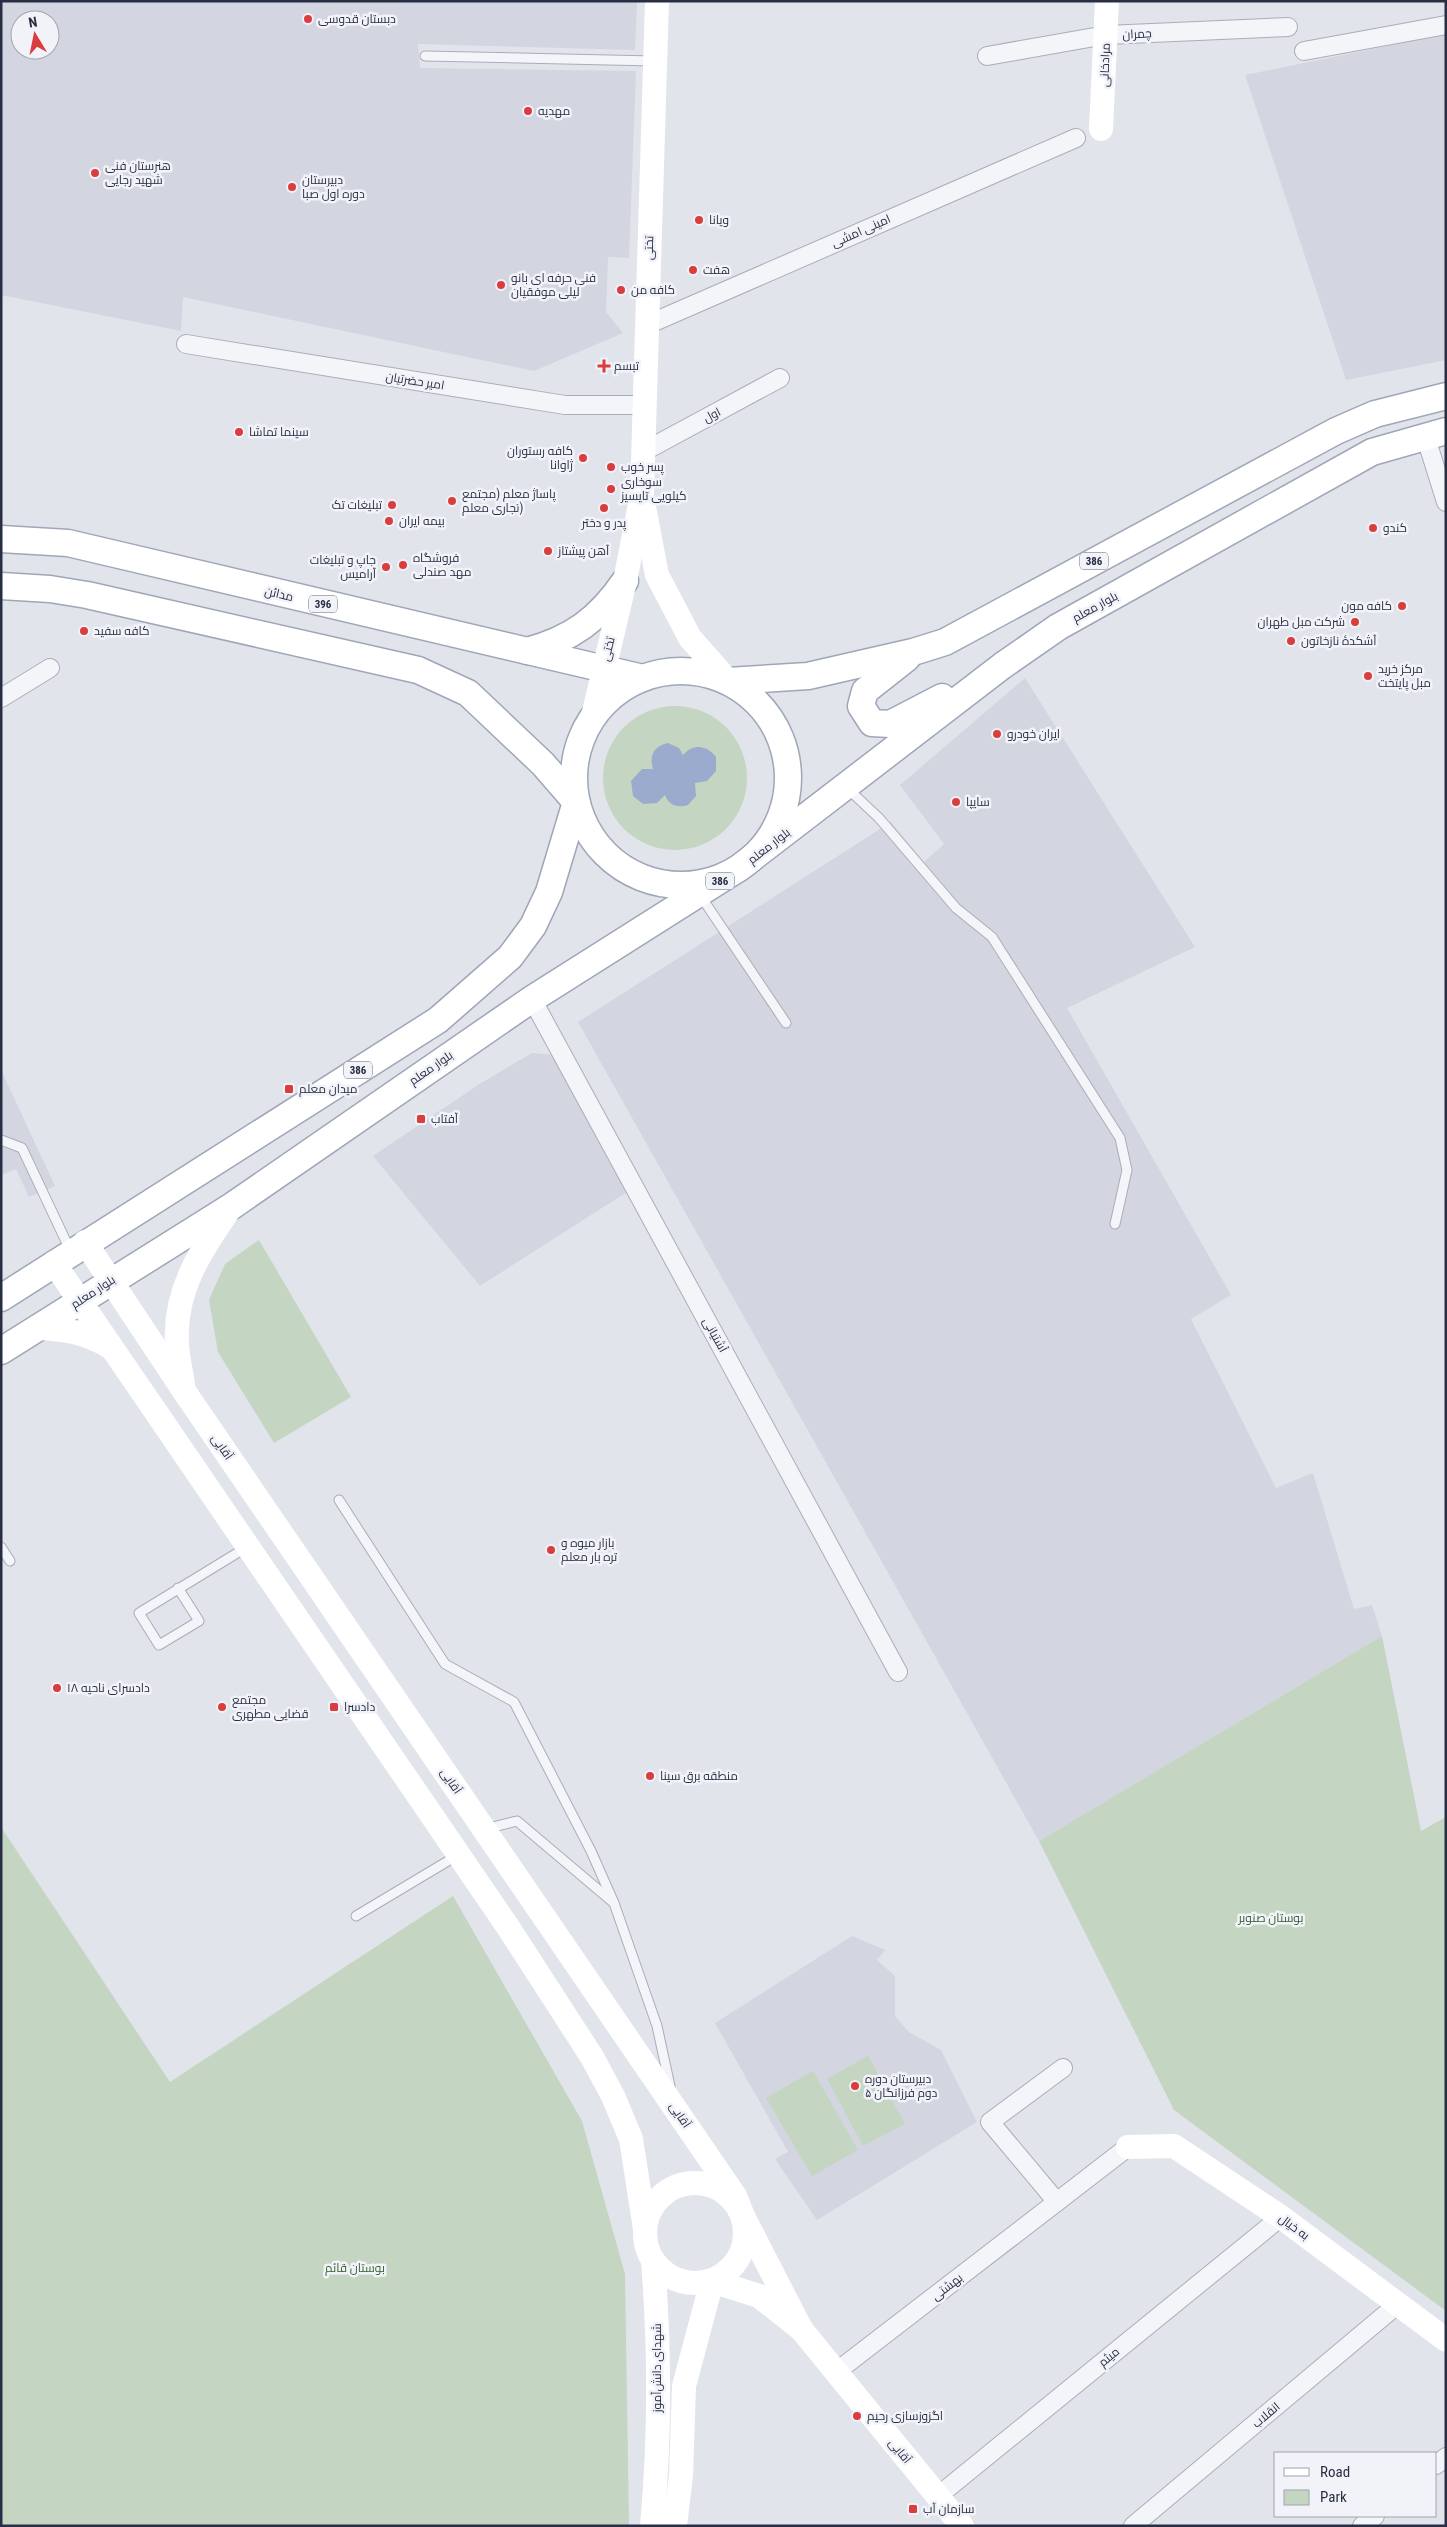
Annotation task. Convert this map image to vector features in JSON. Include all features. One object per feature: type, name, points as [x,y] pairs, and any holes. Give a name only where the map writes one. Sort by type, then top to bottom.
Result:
[{"type":"main road","name":"تختی","points":[[593,716],[625,581],[642,494],[657,1]]},
{"type":"main road","name":"مرادخانی","points":[[1102,128],[1107,1]]},
{"type":"main road","name":"386","points":[[728,681],[808,676],[914,652],[945,642],[1360,419],[1404,405],[1446,396]]},
{"type":"main road","name":"بلوار معلم","points":[[1,1351],[111,1280],[232,1206],[532,999],[740,868],[1002,666],[1058,627],[1344,466],[1372,452],[1435,433]]},
{"type":"main road","name":"تختی","points":[[642,494],[657,575],[690,638],[728,681]]},
{"type":"main road","name":"مدائن","points":[[1,539],[68,543],[643,678]]},
{"type":"main road","points":[[526,652],[553,644],[571,635],[610,604],[625,581]]},
{"type":"main road","points":[[1,586],[50,589],[87,595],[418,670],[468,694],[543,764],[576,802]]},
{"type":"main road","points":[[914,652],[865,691],[861,706],[872,723],[890,724],[1002,666]]},
{"type":"main road","points":[[672,671],[701,672],[728,681],[752,697],[771,718],[784,744],[789,772],[787,800],[778,827],[761,850],[740,868],[708,882],[674,885],[640,877],[611,859],[589,834],[576,802],[574,772],[579,742],[593,716],[615,693],[643,678],[672,671]]},
{"type":"main road","name":"386","points":[[1,1298],[438,1020],[510,957],[533,926],[549,892],[576,802]]},
{"type":"main road","points":[[184,1391],[176,1343],[179,1300],[196,1260],[232,1206]]},
{"type":"main road","points":[[70,1253],[80,1301],[458,1855],[587,2049],[613,2096],[631,2139],[646,2245],[653,2261],[664,2273],[679,2281],[696,2284],[712,2281],[726,2273],[737,2262],[744,2247],[746,2232],[743,2216],[734,2202],[722,2190],[706,2184],[689,2184],[673,2189],[659,2198],[650,2212],[645,2229]]},
{"type":"main road","name":"آقایی","points":[[70,1253],[111,1280],[184,1391],[674,2106],[735,2196],[743,2216],[801,2329],[962,2526]]},
{"type":"main road","points":[[36,1328],[70,1330],[93,1336],[111,1348]]},
{"type":"main road","name":"به خیال","points":[[1128,2147],[1174,2146],[1281,2217],[1446,2340]]},
{"type":"main road","name":"شهدای دانش‌آموز","points":[[652,2526],[657,2474],[658,2329],[653,2261]]},
{"type":"main road","name":"آقایی","points":[[712,2281],[759,2296],[801,2329]]},
{"type":"main road","name":"شهدای دانش‌آموز","points":[[675,2526],[680,2475],[684,2386],[712,2281]]},
{"type":"street","points":[[1304,51],[1446,26]]},
{"type":"street","name":"چمران","points":[[987,56],[1106,35],[1288,27]]},
{"type":"street","name":"امینی امشی","points":[[647,325],[1076,138]]},
{"type":"street","name":"امیر حضرتیان","points":[[186,344],[565,405],[645,405]]},
{"type":"street","name":"اول","points":[[643,452],[780,378]]},
{"type":"street","points":[[1435,433],[1446,502]]},
{"type":"street","points":[[1,698],[50,668]]},
{"type":"street","name":"آشتیانی","points":[[532,999],[898,1672]]},
{"type":"street","points":[[1057,2202],[990,2122],[1063,2068]]},
{"type":"street","name":"بهشتی","points":[[836,2372],[1128,2147]]},
{"type":"street","name":"میثم","points":[[938,2496],[1281,2217]]},
{"type":"street","name":"انقلاب","points":[[1133,2526],[1398,2304]]},
{"type":"street","points":[[1362,2526],[1373,2517]]},
{"type":"lane","points":[[425,56],[654,61]]},
{"type":"lane","points":[[846,786],[879,818],[956,908],[992,937],[1120,1138],[1127,1170],[1115,1224]]},
{"type":"lane","points":[[699,894],[786,1023]]},
{"type":"lane","points":[[1,1140],[22,1148],[70,1253]]},
{"type":"lane","points":[[339,1500],[445,1664],[514,1702],[591,1851],[614,1902],[657,2026],[674,2106]]},
{"type":"lane","points":[[1,1547],[10,1561]]},
{"type":"lane","points":[[178,1588],[199,1621],[159,1645],[140,1613],[178,1588],[248,1547]]},
{"type":"lane","points":[[484,1829],[517,1821],[614,1902]]},
{"type":"lane","points":[[356,1916],[458,1855]]},
{"type":"shaded area","points":[[1,1],[637,1],[635,50],[418,44],[420,68],[636,71],[629,258],[608,257],[606,312],[623,333],[534,371],[183,297],[181,331],[1,295]]},
{"type":"shaded area","points":[[1446,34],[1446,360],[1346,380],[1245,75]]},
{"type":"shaded area","points":[[1025,678],[1195,947],[1067,1008],[1231,1295],[1191,1319],[1276,1488],[1313,1473],[1354,1609],[1372,1605],[1382,1636],[1039,1841],[578,1022],[891,822],[924,862],[944,844],[900,785]]},
{"type":"shaded area","points":[[532,1053],[553,1055],[627,1192],[480,1286],[373,1156],[481,1083]]},
{"type":"shaded area","points":[[1,1070],[55,1186],[29,1197],[16,1169],[1,1175]]},
{"type":"shaded area","name":"دبیرستان دوره دوم فرزانگان ۵","points":[[852,1936],[885,1950],[877,1960],[895,1976],[895,2016],[909,2032],[941,2050],[977,2122],[817,2220],[775,2159],[788,2152],[715,2023]]},
{"type":"green space","points":[[675,706],[703,711],[726,727],[742,750],[747,778],[742,806],[726,829],[703,845],[675,850],[647,845],[624,829],[608,806],[603,778],[608,750],[624,727],[647,711]]},
{"type":"green space","points":[[259,1240],[351,1397],[274,1443],[218,1352],[209,1300],[225,1264]]},
{"type":"green space","name":"بوستان صنوبر","points":[[1382,1636],[1421,1831],[1446,1817],[1446,2311],[1174,2110],[1039,1841]]},
{"type":"green space","name":"بوستان قائم","points":[[1,1827],[170,2082],[453,1896],[582,2121],[625,2274],[629,2526],[1,2526]]},
{"type":"green space","points":[[868,2056],[905,2124],[863,2146],[827,2079]]},
{"type":"green space","points":[[813,2071],[858,2150],[812,2176],[766,2098]]},
{"type":"water","points":[[668,743],[679,748],[683,755],[695,747],[708,750],[716,757],[716,771],[707,781],[695,783],[696,796],[688,805],[671,804],[665,795],[657,803],[643,804],[633,796],[631,781],[642,769],[653,769],[652,755],[659,746]]},
{"type":"place","name":"دبستان قدوسی","points":[[308,19]]},
{"type":"place","name":"مهدیه","points":[[528,111]]},
{"type":"place","name":"هنرستان فنی شهید رجایی","points":[[95,173]]},
{"type":"place","name":"دبیرستان دوره اول صبا","points":[[292,187]]},
{"type":"place","name":"ویانا","points":[[699,220]]},
{"type":"place","name":"هفت","points":[[693,270]]},
{"type":"place","name":"فنی حرفه ای بانو لیلی موفقیان","points":[[501,285]]},
{"type":"place","name":"کافه من","points":[[621,290]]},
{"type":"place","name":"تبسم","points":[[604,366]]},
{"type":"place","name":"سینما تماشا","points":[[239,432]]},
{"type":"place","name":"کافه رستوران ژاوانا","points":[[583,458]]},
{"type":"place","name":"پسر خوب","points":[[611,467]]},
{"type":"place","name":"سوخاری کیلویی تایسیز","points":[[611,489]]},
{"type":"place","name":"پاساژ معلم (مجتمع تجاری معلم)","points":[[452,501]]},
{"type":"place","name":"تبلیغات تک","points":[[392,505]]},
{"type":"place","name":"پدر و دختر","points":[[604,508]]},
{"type":"place","name":"بیمه ایران","points":[[389,521]]},
{"type":"place","name":"کندو","points":[[1373,528]]},
{"type":"place","name":"آهن پیشتاز","points":[[548,551]]},
{"type":"place","name":"فروشگاه مهد صندلی","points":[[403,565]]},
{"type":"place","name":"چاپ و تبلیغات آرامیس","points":[[386,567]]},
{"type":"place","name":"کافه مون","points":[[1402,606]]},
{"type":"place","name":"شرکت مبل طهران","points":[[1355,622]]},
{"type":"place","name":"کافه سفید","points":[[84,631]]},
{"type":"place","name":"آشکدهٔ نازخاتون","points":[[1291,641]]},
{"type":"place","name":"مرکز خرید مبل پایتخت","points":[[1368,676]]},
{"type":"place","name":"ایران خودرو","points":[[997,734]]},
{"type":"place","name":"سایپا","points":[[956,802]]},
{"type":"place","name":"میدان معلم","points":[[289,1089]]},
{"type":"place","name":"آفتاب","points":[[421,1119]]},
{"type":"place","name":"بازار میوه و تره بار معلم","points":[[551,1550]]},
{"type":"place","name":"دادسرای ناحیه ۱۸","points":[[57,1688]]},
{"type":"place","name":"مجتمع قضایی مطهری","points":[[222,1707]]},
{"type":"place","name":"دادسرا","points":[[334,1707]]},
{"type":"place","name":"منطقه برق سینا","points":[[650,1776]]},
{"type":"place","name":"دبیرستان دوره دوم فرزانگان ۵","points":[[855,2086]]},
{"type":"place","name":"اگزوزسازی رحیم","points":[[857,2416]]},
{"type":"place","name":"سازمان آب","points":[[913,2509]]}]
